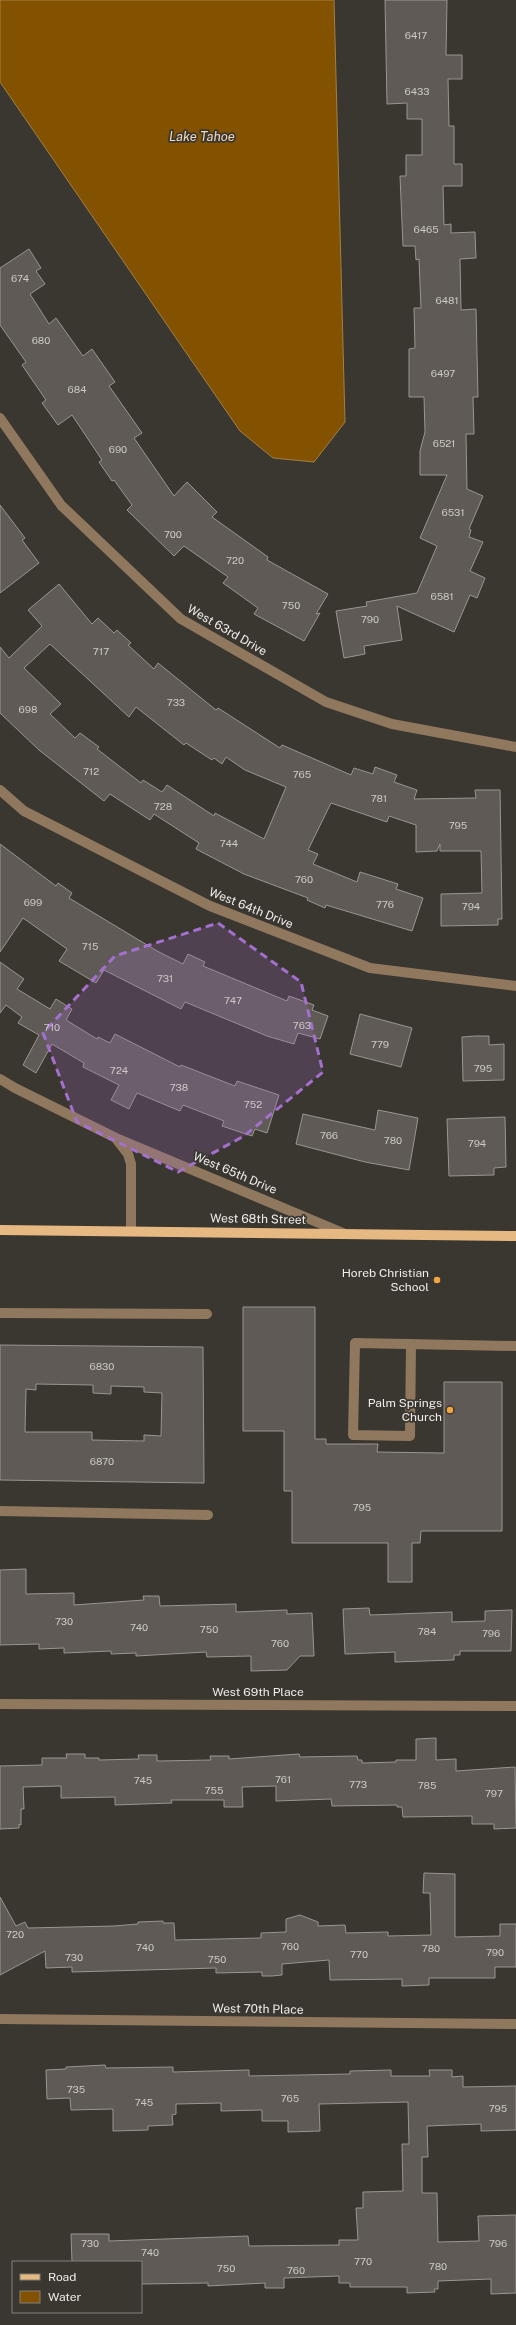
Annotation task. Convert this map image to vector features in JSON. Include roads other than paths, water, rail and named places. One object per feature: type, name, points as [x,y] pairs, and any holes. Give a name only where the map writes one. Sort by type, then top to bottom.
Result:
[{"type":"main road","name":"West 68th Street","points":[[0,1230],[343,1232],[516,1236]]},
{"type":"street","name":"West 63rd Drive","points":[[0,418],[62,505],[181,619],[326,702],[392,724],[516,747]]},
{"type":"street","name":"West 64th Drive","points":[[0,790],[24,812],[210,906],[370,968],[516,986]]},
{"type":"street","name":"West 65th Drive","points":[[0,1079],[15,1088],[116,1138],[343,1232]]},
{"type":"street","name":"West 65th Drive","points":[[116,1138],[128,1154],[131,1164],[131,1231]]},
{"type":"street","points":[[0,1313],[207,1314]]},
{"type":"street","points":[[411,1344],[410,1436],[353,1435],[355,1343],[411,1344],[516,1346]]},
{"type":"street","points":[[0,1512],[208,1515]]},
{"type":"street","name":"West 69th Place","points":[[0,1704],[516,1706]]},
{"type":"street","name":"West 70th Place","points":[[0,2019],[516,2024]]},
{"type":"water","name":"Lake Tahoe","points":[[0,0],[334,0],[345,422],[314,462],[273,458],[240,431],[0,82]]},
{"type":"place","name":"Horeb Christian School","points":[[437,1280]]},
{"type":"place","name":"Palm Springs Church","points":[[450,1410]]}]
